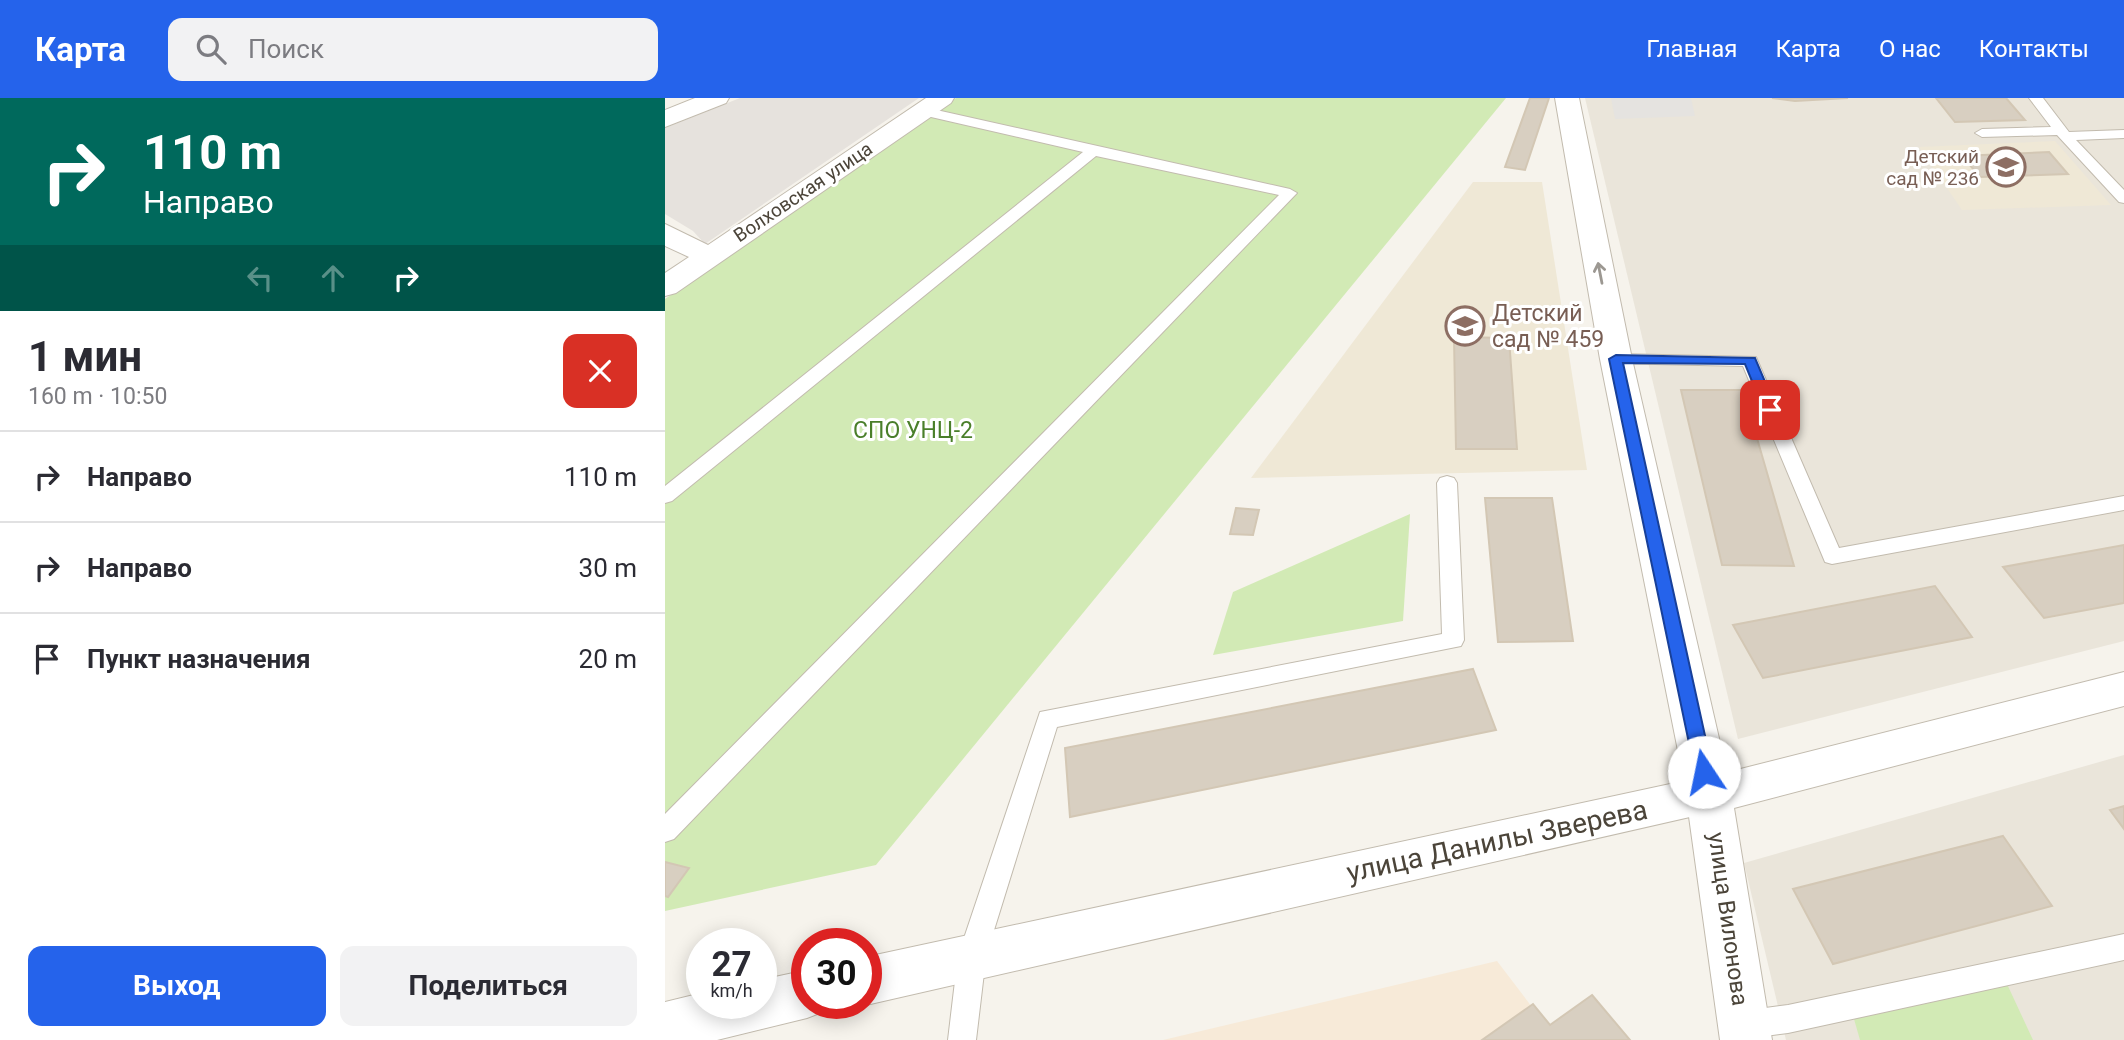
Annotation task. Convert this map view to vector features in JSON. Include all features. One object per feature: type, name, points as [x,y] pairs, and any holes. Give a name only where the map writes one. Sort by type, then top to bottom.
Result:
[{"type":"street","points":[[665,119],[717,98]]},
{"type":"street","name":"улица Вилонова","points":[[1567,98],[1616,359],[1709,795],[1745,1032]]},
{"type":"street","name":"Волховская улица","points":[[665,286],[932,104]]},
{"type":"street","points":[[665,233],[686,247],[711,255]]},
{"type":"street","name":"улица Данилы Зверева","points":[[882,977],[1709,795],[2124,689]]},
{"type":"street","points":[[665,1027],[791,998]]},
{"type":"lane","points":[[2036,98],[2063,133],[2124,199]]},
{"type":"lane","points":[[665,831],[1290,193],[1093,151],[932,104]]},
{"type":"lane","points":[[1982,133],[2124,134]]},
{"type":"lane","points":[[665,496],[1093,151]]},
{"type":"lane","points":[[1616,359],[1750,360],[1832,557],[2124,503]]},
{"type":"lane","points":[[962,1040],[972,956],[1048,719],[1453,640],[1447,483]]},
{"type":"lane","points":[[1745,1032],[1788,1019],[2124,947]]},
{"type":"shaded area","points":[[740,98],[919,98],[705,244],[693,231],[665,214],[665,128]]},
{"type":"shaded area","points":[[1585,98],[2124,98],[2124,641],[1738,739]]},
{"type":"shaded area","points":[[1611,98],[1691,98],[1695,116],[1615,119]]},
{"type":"shaded area","name":"Детский сад № 236","points":[[2055,141],[2111,205],[1962,210],[1919,147]]},
{"type":"shaded area","name":"Детский сад № 459","points":[[1473,182],[1542,182],[1587,470],[1251,478]]},
{"type":"shaded area","points":[[2124,755],[2124,1040],[1786,1040],[1744,863]]},
{"type":"shaded area","points":[[1497,961],[1532,1007],[1483,1040],[1163,1040]]},
{"type":"green space","name":"СПО УНЦ-2","points":[[956,98],[1506,98],[876,865],[665,911],[665,299]]},
{"type":"green space","points":[[1410,514],[1403,621],[1213,655],[1233,592]]},
{"type":"green space","points":[[2007,984],[2033,1040],[1860,1040],[1854,1019]]},
{"type":"building","points":[[1530,98],[1549,98],[1525,170],[1505,167]]},
{"type":"building","points":[[1772,98],[1848,98],[1795,101]]},
{"type":"building","points":[[1936,98],[2006,98],[2025,120],[1955,122]]},
{"type":"building","points":[[2049,152],[2068,174],[1980,177],[1962,156]]},
{"type":"building","points":[[1454,337],[1509,338],[1517,449],[1456,449]]},
{"type":"building","points":[[1681,390],[1743,390],[1794,566],[1722,565]]},
{"type":"building","points":[[1485,498],[1552,498],[1573,641],[1498,642]]},
{"type":"building","points":[[1236,508],[1259,510],[1253,535],[1230,534]]},
{"type":"building","points":[[2124,545],[2124,603],[2044,618],[2003,567]]},
{"type":"building","points":[[1935,586],[1972,637],[1763,678],[1733,625]]},
{"type":"building","points":[[1473,669],[1496,730],[1070,817],[1065,748]]},
{"type":"building","points":[[2124,806],[2124,829],[2110,810]]},
{"type":"building","points":[[2003,836],[2052,906],[1833,964],[1793,889]]},
{"type":"building","points":[[665,862],[689,868],[668,897],[665,896]]},
{"type":"building","points":[[1592,995],[1630,1040],[1482,1040],[1533,1004],[1550,1025]]},
{"type":"place","name":"Детский сад № 236","points":[[2006,167]]},
{"type":"place","name":"Детский сад № 459","points":[[1465,326]]},
{"type":"route","points":[[1704,772],[1616,359],[1750,360],[1770,410]]}]
